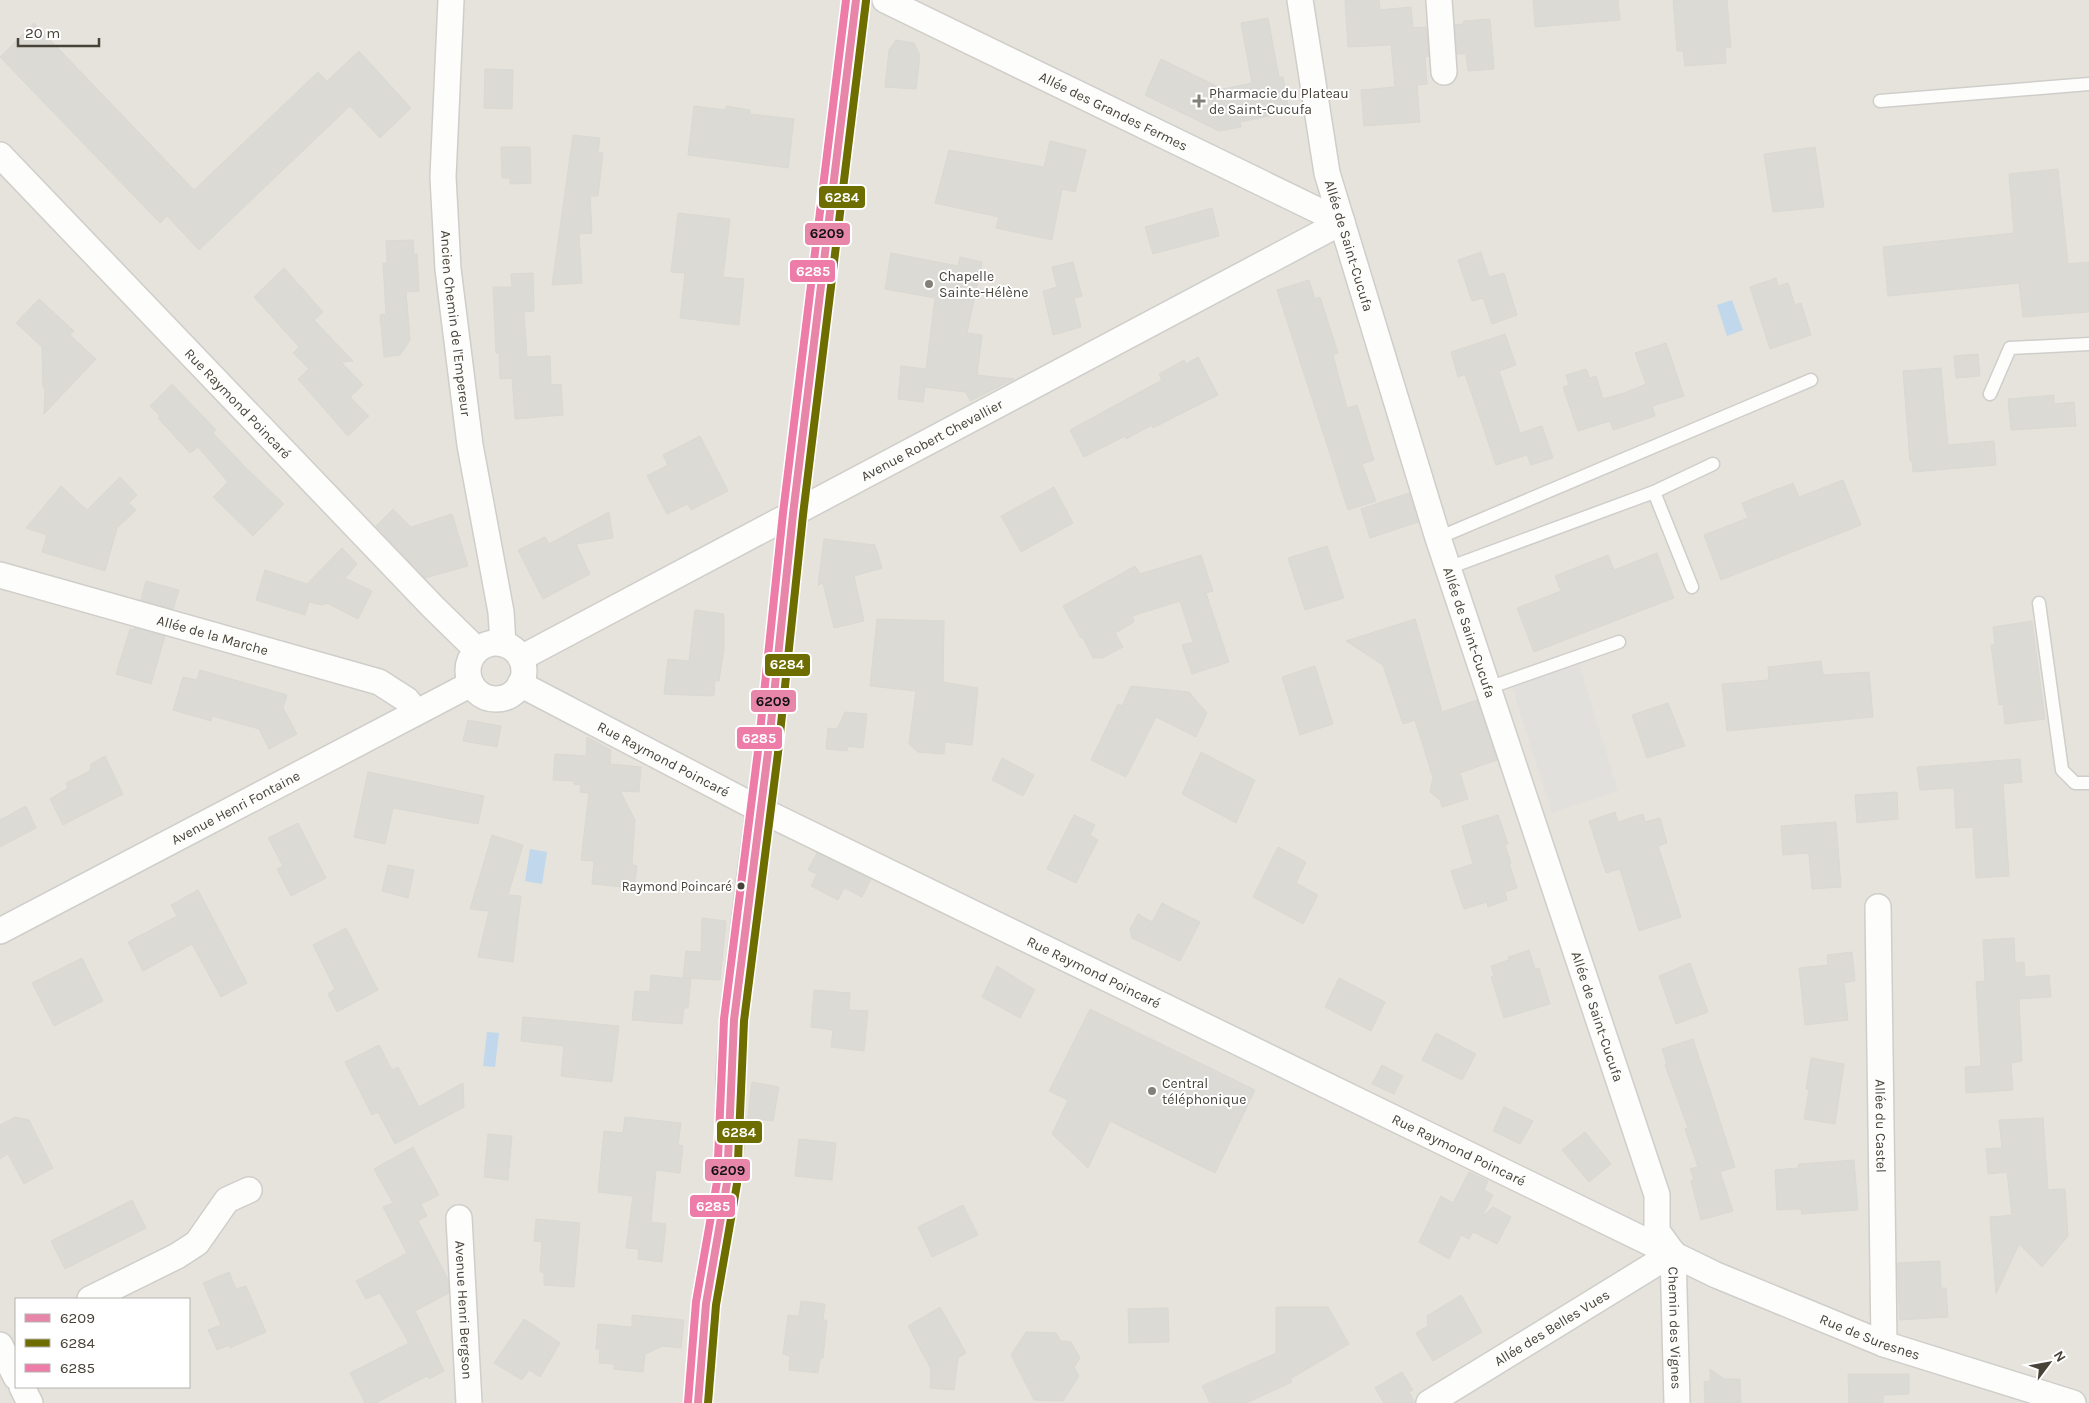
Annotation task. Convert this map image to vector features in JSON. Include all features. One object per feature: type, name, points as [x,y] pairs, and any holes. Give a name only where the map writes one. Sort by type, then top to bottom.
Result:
[{"type":"street","name":"Ancien Chemin de l'Empereur","points":[[451,0],[443,177],[448,269],[470,445],[501,612],[512,651]]},
{"type":"street","points":[[698,1403],[706,1304],[726,1183],[732,1126],[730,1078],[734,1020],[752,862],[768,752],[793,514],[856,0]]},
{"type":"street","name":"Allée des Grandes Fermes","points":[[885,0],[1342,222]]},
{"type":"street","name":"Allée de Saint-Cucufa","points":[[1300,0],[1327,173],[1438,538],[1657,1195],[1657,1231],[1673,1253]]},
{"type":"street","points":[[1439,0],[1444,72]]},
{"type":"street","name":"Rue Raymond Poincaré","points":[[0,155],[426,600],[477,650]]},
{"type":"street","name":"Avenue Robert Chevallier","points":[[512,651],[793,514],[1342,222]]},
{"type":"street","name":"Allée de la Marche","points":[[0,575],[379,682],[407,700],[416,712]]},
{"type":"street","points":[[494,642],[512,651],[523,676],[520,684],[508,696],[491,698],[483,696],[471,684],[468,675],[468,666],[477,650],[494,642]]},
{"type":"street","name":"Avenue Henri Fontaine","points":[[0,931],[471,684]]},
{"type":"street","name":"Rue Raymond Poincaré","points":[[520,684],[759,809],[1673,1253]]},
{"type":"street","name":"Allée du Castel","points":[[1878,907],[1884,1344]]},
{"type":"street","points":[[92,1298],[177,1256],[197,1243],[227,1200],[249,1190]]},
{"type":"street","name":"Avenue Henri Bergson","points":[[459,1218],[469,1403]]},
{"type":"street","name":"Rue de Suresnes","points":[[1673,1253],[1716,1275],[1884,1344],[2073,1403]]},
{"type":"street","name":"Allée des Belles Vues","points":[[1429,1403],[1673,1253]]},
{"type":"street","name":"Chemin des Vignes","points":[[1673,1253],[1677,1403]]},
{"type":"street","points":[[15,1336],[0,1344],[15,1375]]},
{"type":"street","points":[[22,1388],[30,1403]]},
{"type":"lane","points":[[1880,101],[2089,84]]},
{"type":"lane","points":[[1990,394],[2010,348],[2089,344]]},
{"type":"lane","points":[[1438,538],[1811,380]]},
{"type":"lane","points":[[1448,568],[1654,492],[1713,464]]},
{"type":"lane","points":[[1654,492],[1692,587]]},
{"type":"lane","points":[[2039,603],[2062,770],[2075,782],[2089,783]]},
{"type":"lane","points":[[1488,688],[1619,642]]},
{"type":"shaded area","points":[[0,0],[2089,0],[2089,1403],[0,1403]]},
{"type":"shaded area","points":[[1579,664],[1618,791],[1552,813],[1512,687]]},
{"type":"water","points":[[1732,300],[1743,330],[1727,336],[1717,305]]},
{"type":"water","points":[[530,849],[547,852],[542,884],[525,881]]},
{"type":"water","points":[[487,1032],[499,1033],[495,1067],[483,1066]]},
{"type":"building","points":[[1345,0],[1379,0],[1380,10],[1411,7],[1413,28],[1426,27],[1429,56],[1425,57],[1427,84],[1417,85],[1420,122],[1364,126],[1361,90],[1395,87],[1391,45],[1348,47]]},
{"type":"building","points":[[1533,0],[1618,0],[1620,20],[1535,27]]},
{"type":"building","points":[[1673,0],[1727,0],[1731,47],[1725,47],[1726,63],[1685,66],[1683,51],[1677,51]]},
{"type":"building","points":[[1268,18],[1279,77],[1283,77],[1289,112],[1240,122],[1241,127],[1219,131],[1145,95],[1161,59],[1223,89],[1252,83],[1241,23]]},
{"type":"building","points":[[1490,19],[1494,69],[1468,71],[1466,54],[1457,54],[1455,25],[1463,24],[1464,21]]},
{"type":"building","points":[[34,23],[194,190],[318,72],[327,81],[359,51],[411,108],[380,138],[350,106],[199,250],[167,216],[160,223],[0,57]]},
{"type":"building","points":[[896,40],[914,43],[920,55],[916,89],[885,87],[889,50]]},
{"type":"building","points":[[485,69],[513,70],[512,109],[484,108]]},
{"type":"building","points":[[694,106],[726,110],[726,106],[750,110],[750,114],[794,119],[788,168],[688,155]]},
{"type":"building","points":[[573,135],[600,138],[598,152],[603,153],[598,196],[590,196],[592,233],[579,234],[582,283],[552,285]]},
{"type":"building","points":[[1050,141],[1086,150],[1075,192],[1062,189],[1052,240],[996,228],[999,217],[935,203],[949,150],[1044,167]]},
{"type":"building","points":[[501,147],[530,147],[531,183],[510,184],[510,178],[502,178]]},
{"type":"building","points":[[1815,147],[1824,207],[1773,212],[1764,154]]},
{"type":"building","points":[[2058,169],[2068,264],[2089,262],[2089,312],[2023,317],[2019,283],[1888,296],[1883,247],[2014,233],[2009,174]]},
{"type":"building","points":[[1212,208],[1219,236],[1153,254],[1145,227]]},
{"type":"building","points":[[678,213],[730,219],[723,277],[744,279],[739,325],[680,318],[685,273],[671,272]]},
{"type":"building","points":[[413,240],[414,255],[417,254],[419,291],[406,292],[410,340],[400,355],[384,357],[380,315],[386,314],[383,263],[387,263],[386,241]]},
{"type":"building","points":[[1481,252],[1489,277],[1504,273],[1517,315],[1492,324],[1483,298],[1472,301],[1458,260]]},
{"type":"building","points":[[891,253],[958,266],[960,257],[982,262],[967,333],[982,335],[977,375],[1014,379],[970,401],[966,392],[925,387],[923,402],[898,399],[901,366],[926,369],[935,298],[885,289]]},
{"type":"building","points":[[1073,262],[1082,296],[1074,298],[1081,327],[1053,335],[1043,291],[1057,287],[1052,267]]},
{"type":"building","points":[[284,268],[323,312],[314,320],[353,361],[341,362],[363,385],[350,397],[369,416],[348,436],[298,379],[309,369],[293,353],[299,347],[254,297]]},
{"type":"building","points":[[533,273],[534,311],[524,312],[527,357],[550,356],[551,385],[561,384],[563,415],[515,419],[512,378],[500,379],[499,353],[496,353],[493,287],[512,287],[511,274]]},
{"type":"building","points":[[1776,278],[1778,286],[1788,283],[1795,305],[1801,303],[1811,335],[1770,349],[1750,287]]},
{"type":"building","points":[[1309,280],[1315,299],[1320,297],[1338,353],[1333,355],[1347,408],[1357,405],[1374,460],[1362,464],[1376,501],[1348,510],[1277,290]]},
{"type":"building","points":[[39,299],[74,331],[70,335],[96,359],[44,414],[45,389],[43,387],[42,347],[16,323]]},
{"type":"building","points":[[1505,334],[1516,365],[1499,371],[1520,433],[1542,426],[1553,458],[1531,465],[1527,455],[1496,465],[1465,374],[1458,377],[1451,352]]},
{"type":"building","points":[[1666,343],[1684,396],[1652,406],[1655,416],[1613,430],[1610,421],[1578,431],[1563,387],[1569,385],[1566,375],[1586,369],[1590,378],[1596,376],[1603,399],[1624,393],[1646,384],[1635,353]]},
{"type":"building","points":[[1978,354],[1980,376],[1956,378],[1954,356]]},
{"type":"building","points":[[1198,357],[1218,395],[1153,428],[1152,425],[1126,439],[1125,436],[1084,457],[1070,430],[1162,380],[1159,374],[1184,360],[1186,364]]},
{"type":"building","points":[[1941,368],[1948,445],[1994,441],[1996,465],[1913,472],[1912,461],[1910,461],[1903,371]]},
{"type":"building","points":[[172,384],[216,430],[213,433],[284,504],[253,536],[213,497],[228,482],[198,447],[190,453],[158,418],[160,416],[150,406]]},
{"type":"building","points":[[2054,395],[2054,404],[2074,402],[2076,426],[2011,430],[2008,399]]},
{"type":"building","points":[[700,436],[728,491],[691,510],[688,504],[667,514],[647,476],[668,465],[663,455]]},
{"type":"building","points":[[120,477],[137,495],[129,503],[136,510],[117,528],[105,571],[42,552],[47,535],[26,528],[61,486],[87,510]]},
{"type":"building","points":[[1843,480],[1861,525],[1721,580],[1704,535],[1748,518],[1742,503],[1793,483],[1799,497]]},
{"type":"building","points":[[1054,487],[1073,523],[1021,552],[1001,516]]},
{"type":"building","points":[[1409,493],[1418,522],[1370,538],[1361,509]]},
{"type":"building","points":[[393,509],[411,527],[452,514],[468,566],[425,578],[376,526]]},
{"type":"building","points":[[609,512],[613,538],[576,544],[590,574],[543,599],[518,550],[545,537],[549,544]]},
{"type":"building","points":[[824,539],[875,545],[882,568],[854,576],[864,621],[834,628],[823,583],[818,585]]},
{"type":"building","points":[[1327,546],[1344,598],[1305,610],[1288,558]]},
{"type":"building","points":[[342,548],[357,564],[345,578],[372,591],[358,619],[327,603],[322,605],[309,602],[305,615],[256,600],[265,570],[307,584]]},
{"type":"building","points":[[1657,553],[1674,598],[1534,652],[1517,608],[1561,591],[1555,576],[1608,555],[1614,570]]},
{"type":"building","points":[[1201,555],[1213,591],[1206,593],[1229,662],[1192,674],[1182,645],[1193,642],[1180,601],[1132,616],[1134,622],[1115,633],[1123,647],[1102,658],[1093,658],[1063,606],[1135,566],[1140,574]]},
{"type":"building","points":[[146,581],[179,590],[173,609],[141,600]]},
{"type":"building","points":[[695,610],[724,614],[724,648],[719,681],[715,680],[714,695],[664,694],[668,659],[689,661]]},
{"type":"building","points":[[877,619],[944,621],[943,682],[978,688],[972,745],[945,742],[944,754],[918,752],[909,744],[916,691],[870,686]]},
{"type":"building","points":[[1415,619],[1442,712],[1477,700],[1497,760],[1460,773],[1468,799],[1442,807],[1440,800],[1430,792],[1433,778],[1415,720],[1403,724],[1383,665],[1346,641]]},
{"type":"building","points":[[2032,621],[2045,719],[2005,724],[2003,704],[1999,705],[1991,645],[1995,645],[1993,627]]},
{"type":"building","points":[[134,628],[165,636],[151,684],[116,674],[130,629],[134,630]]},
{"type":"building","points":[[1821,661],[1823,675],[1869,672],[1873,717],[1727,731],[1722,684],[1769,680],[1768,667]]},
{"type":"building","points":[[1315,666],[1333,724],[1300,735],[1282,677]]},
{"type":"building","points":[[200,670],[287,695],[283,708],[297,734],[269,749],[259,729],[212,716],[211,721],[173,710],[183,677],[197,680]]},
{"type":"building","points":[[1131,686],[1189,692],[1207,713],[1196,737],[1156,717],[1126,777],[1091,760],[1118,704],[1122,706]]},
{"type":"building","points":[[1668,703],[1685,746],[1647,758],[1632,715]]},
{"type":"building","points":[[845,712],[867,714],[863,748],[848,746],[847,751],[826,749],[828,728],[837,729]]},
{"type":"building","points":[[468,720],[501,726],[497,747],[463,741]]},
{"type":"building","points":[[587,737],[611,750],[610,764],[641,767],[639,792],[620,791],[635,820],[632,865],[637,866],[634,888],[592,884],[594,861],[581,860],[589,793],[580,792],[581,785],[574,784],[574,781],[553,780],[555,754],[586,756]]},
{"type":"building","points":[[1201,752],[1255,780],[1236,823],[1182,794]]},
{"type":"building","points":[[105,756],[123,794],[63,825],[50,799],[68,788],[66,783],[90,771],[91,764]]},
{"type":"building","points":[[1002,758],[1034,775],[1023,796],[992,780]]},
{"type":"building","points":[[2020,759],[2022,782],[2003,784],[2009,876],[1976,878],[1973,827],[1956,828],[1954,788],[1920,790],[1917,767]]},
{"type":"building","points":[[368,772],[484,796],[478,824],[393,808],[385,844],[354,837]]},
{"type":"building","points":[[1897,792],[1898,819],[1857,823],[1855,795]]},
{"type":"building","points":[[26,806],[36,828],[0,847],[0,820]]},
{"type":"building","points":[[1615,812],[1618,822],[1643,814],[1645,822],[1660,818],[1667,843],[1658,846],[1681,917],[1639,931],[1620,869],[1606,873],[1589,821]]},
{"type":"building","points":[[1074,815],[1095,825],[1090,835],[1098,840],[1076,883],[1047,869]]},
{"type":"building","points":[[1498,815],[1508,844],[1505,845],[1517,888],[1505,892],[1507,900],[1488,907],[1487,902],[1464,909],[1451,871],[1473,864],[1462,826]]},
{"type":"building","points":[[1836,822],[1841,887],[1812,889],[1809,853],[1783,855],[1781,826]]},
{"type":"building","points":[[298,823],[326,878],[291,896],[277,869],[283,866],[268,838]]},
{"type":"building","points":[[492,835],[523,845],[508,895],[521,896],[513,962],[478,957],[489,911],[470,909]]},
{"type":"building","points":[[1278,847],[1306,862],[1296,883],[1318,895],[1303,924],[1253,897]]},
{"type":"building","points":[[817,853],[871,879],[862,897],[844,888],[838,900],[811,886],[817,874],[808,870]]},
{"type":"building","points":[[388,865],[414,870],[408,898],[382,891]]},
{"type":"building","points":[[198,890],[247,983],[221,997],[192,944],[143,971],[128,942],[177,916],[171,905]]},
{"type":"building","points":[[1162,903],[1200,922],[1180,961],[1132,938],[1130,929],[1138,914],[1152,922]]},
{"type":"building","points":[[702,918],[726,921],[720,980],[683,978],[686,951],[701,952]]},
{"type":"building","points":[[346,928],[378,990],[337,1012],[328,994],[335,989],[313,945]]},
{"type":"building","points":[[2014,938],[2015,963],[2024,962],[2025,977],[2049,975],[2051,997],[2019,999],[2022,1061],[2011,1063],[2013,1090],[1966,1093],[1965,1067],[1981,1066],[1976,982],[1985,981],[1983,940]]},
{"type":"building","points":[[1529,950],[1535,969],[1539,968],[1550,1004],[1504,1018],[1491,977],[1494,976],[1491,966],[1509,960],[1508,957]]},
{"type":"building","points":[[1852,952],[1855,981],[1844,983],[1848,1020],[1805,1025],[1799,968],[1828,965],[1827,955]]},
{"type":"building","points":[[82,958],[103,1001],[54,1026],[32,983]]},
{"type":"building","points":[[1690,963],[1708,1012],[1676,1024],[1659,976]]},
{"type":"building","points":[[997,966],[1035,990],[1020,1018],[982,997]]},
{"type":"building","points":[[651,975],[691,979],[688,1008],[684,1008],[682,1024],[632,1020],[635,991],[650,992]]},
{"type":"building","points":[[1339,978],[1385,1002],[1371,1031],[1325,1007]]},
{"type":"building","points":[[814,990],[850,993],[849,1010],[868,1011],[864,1051],[831,1047],[833,1030],[811,1027]]},
{"type":"building","name":"Central téléphonique","points":[[1090,1009],[1255,1090],[1215,1173],[1110,1121],[1088,1168],[1052,1134],[1068,1100],[1049,1091]]},
{"type":"building","points":[[523,1017],[619,1026],[612,1082],[561,1076],[564,1046],[521,1041]]},
{"type":"building","points":[[1436,1033],[1476,1054],[1462,1080],[1422,1060]]},
{"type":"building","points":[[1693,1039],[1735,1167],[1720,1172],[1733,1211],[1701,1220],[1691,1181],[1694,1180],[1690,1169],[1698,1167],[1685,1129],[1688,1128],[1665,1065],[1667,1064],[1662,1049]]},
{"type":"building","points":[[379,1045],[392,1070],[398,1067],[419,1107],[463,1083],[464,1107],[395,1144],[378,1112],[372,1115],[345,1062]]},
{"type":"building","points":[[1811,1058],[1844,1064],[1835,1124],[1804,1119],[1809,1090],[1806,1089]]},
{"type":"building","points":[[1382,1065],[1403,1076],[1394,1094],[1372,1084]]},
{"type":"building","points":[[752,1082],[779,1087],[773,1121],[748,1118]]},
{"type":"building","points":[[1504,1107],[1533,1121],[1520,1144],[1493,1131]]},
{"type":"building","points":[[15,1117],[29,1120],[53,1168],[24,1184],[8,1154],[0,1159],[0,1125]]},
{"type":"building","points":[[625,1117],[681,1123],[678,1145],[683,1146],[680,1173],[656,1170],[651,1222],[666,1224],[662,1262],[638,1259],[639,1249],[626,1248],[633,1196],[598,1192],[604,1131],[623,1133]]},
{"type":"building","points":[[2043,1118],[2048,1190],[2065,1189],[2068,1236],[2042,1267],[2019,1244],[1996,1294],[1990,1217],[2012,1215],[2007,1172],[1988,1174],[1986,1149],[2002,1148],[1999,1120]]},
{"type":"building","points":[[1585,1132],[1611,1164],[1589,1182],[1562,1150]]},
{"type":"building","points":[[488,1134],[512,1136],[508,1180],[484,1177]]},
{"type":"building","points":[[799,1139],[836,1143],[832,1180],[795,1176]]},
{"type":"building","points":[[413,1147],[439,1195],[421,1204],[427,1216],[418,1221],[448,1279],[449,1293],[415,1311],[444,1371],[429,1379],[427,1376],[376,1403],[365,1403],[350,1373],[409,1343],[380,1293],[366,1299],[356,1281],[407,1253],[383,1207],[393,1203],[374,1169]]},
{"type":"building","points":[[1854,1160],[1858,1210],[1802,1214],[1801,1209],[1777,1210],[1775,1170],[1798,1168],[1799,1164]]},
{"type":"building","points":[[1469,1172],[1488,1181],[1484,1190],[1493,1195],[1482,1217],[1493,1207],[1511,1217],[1497,1244],[1473,1232],[1469,1239],[1461,1235],[1449,1259],[1419,1242],[1441,1196],[1453,1203]]},
{"type":"building","points":[[132,1200],[146,1228],[65,1269],[51,1241]]},
{"type":"building","points":[[963,1205],[978,1235],[932,1257],[918,1227]]},
{"type":"building","points":[[536,1219],[580,1223],[574,1287],[544,1285],[544,1273],[540,1271],[542,1242],[534,1241]]},
{"type":"building","points":[[1940,1261],[1941,1288],[1946,1288],[1948,1317],[1900,1320],[1897,1263]]},
{"type":"building","points":[[229,1272],[236,1289],[246,1286],[266,1332],[230,1348],[229,1345],[217,1350],[208,1330],[221,1325],[203,1283]]},
{"type":"building","points":[[1461,1295],[1482,1332],[1433,1361],[1416,1333],[1428,1326],[1427,1316]]},
{"type":"building","points":[[801,1301],[825,1304],[823,1320],[827,1320],[823,1358],[820,1359],[818,1373],[789,1370],[790,1356],[783,1354],[788,1315],[799,1316]]},
{"type":"building","points":[[940,1307],[966,1353],[958,1358],[954,1390],[930,1388],[931,1369],[908,1326]]},
{"type":"building","points":[[1276,1307],[1328,1307],[1349,1344],[1290,1379],[1292,1382],[1246,1403],[1210,1403],[1202,1386],[1276,1353]]},
{"type":"building","points":[[1168,1308],[1169,1342],[1129,1343],[1128,1309]]},
{"type":"building","points":[[632,1315],[684,1320],[681,1348],[663,1346],[645,1354],[643,1372],[614,1369],[614,1364],[599,1363],[600,1349],[596,1349],[598,1324],[632,1327]]},
{"type":"building","points":[[524,1319],[560,1343],[540,1377],[529,1370],[522,1380],[494,1363]]},
{"type":"building","points":[[1026,1332],[1056,1333],[1061,1341],[1071,1342],[1080,1358],[1074,1367],[1079,1376],[1063,1401],[1034,1400],[1011,1355]]},
{"type":"building","points":[[1710,1369],[1724,1379],[1740,1379],[1741,1403],[1705,1403],[1704,1382],[1710,1381]]},
{"type":"building","points":[[1402,1372],[1413,1390],[1409,1392],[1415,1403],[1384,1403],[1375,1388]]},
{"type":"building","points":[[1848,1374],[1909,1374],[1909,1394],[1883,1395],[1883,1403],[1849,1403]]},
{"type":"transit line","name":"6285","points":[[688,1402],[696,1302],[717,1182],[724,1019],[758,751],[783,513],[846,0]]},
{"type":"transit line","name":"6209","points":[[698,1403],[706,1304],[727,1183],[734,1020],[768,752],[793,514],[856,0]]},
{"type":"transit line","name":"6284","points":[[708,1403],[716,1305],[737,1184],[744,1021],[778,753],[803,515],[866,1]]},
{"type":"place","name":"Pharmacie du Plateau de Saint-Cucufa","points":[[1199,101]]},
{"type":"place","name":"Chapelle Sainte-Hélène","points":[[929,284]]},
{"type":"place","name":"Raymond Poincaré","points":[[741,886]]},
{"type":"place","name":"Central téléphonique","points":[[1152,1091]]}]
